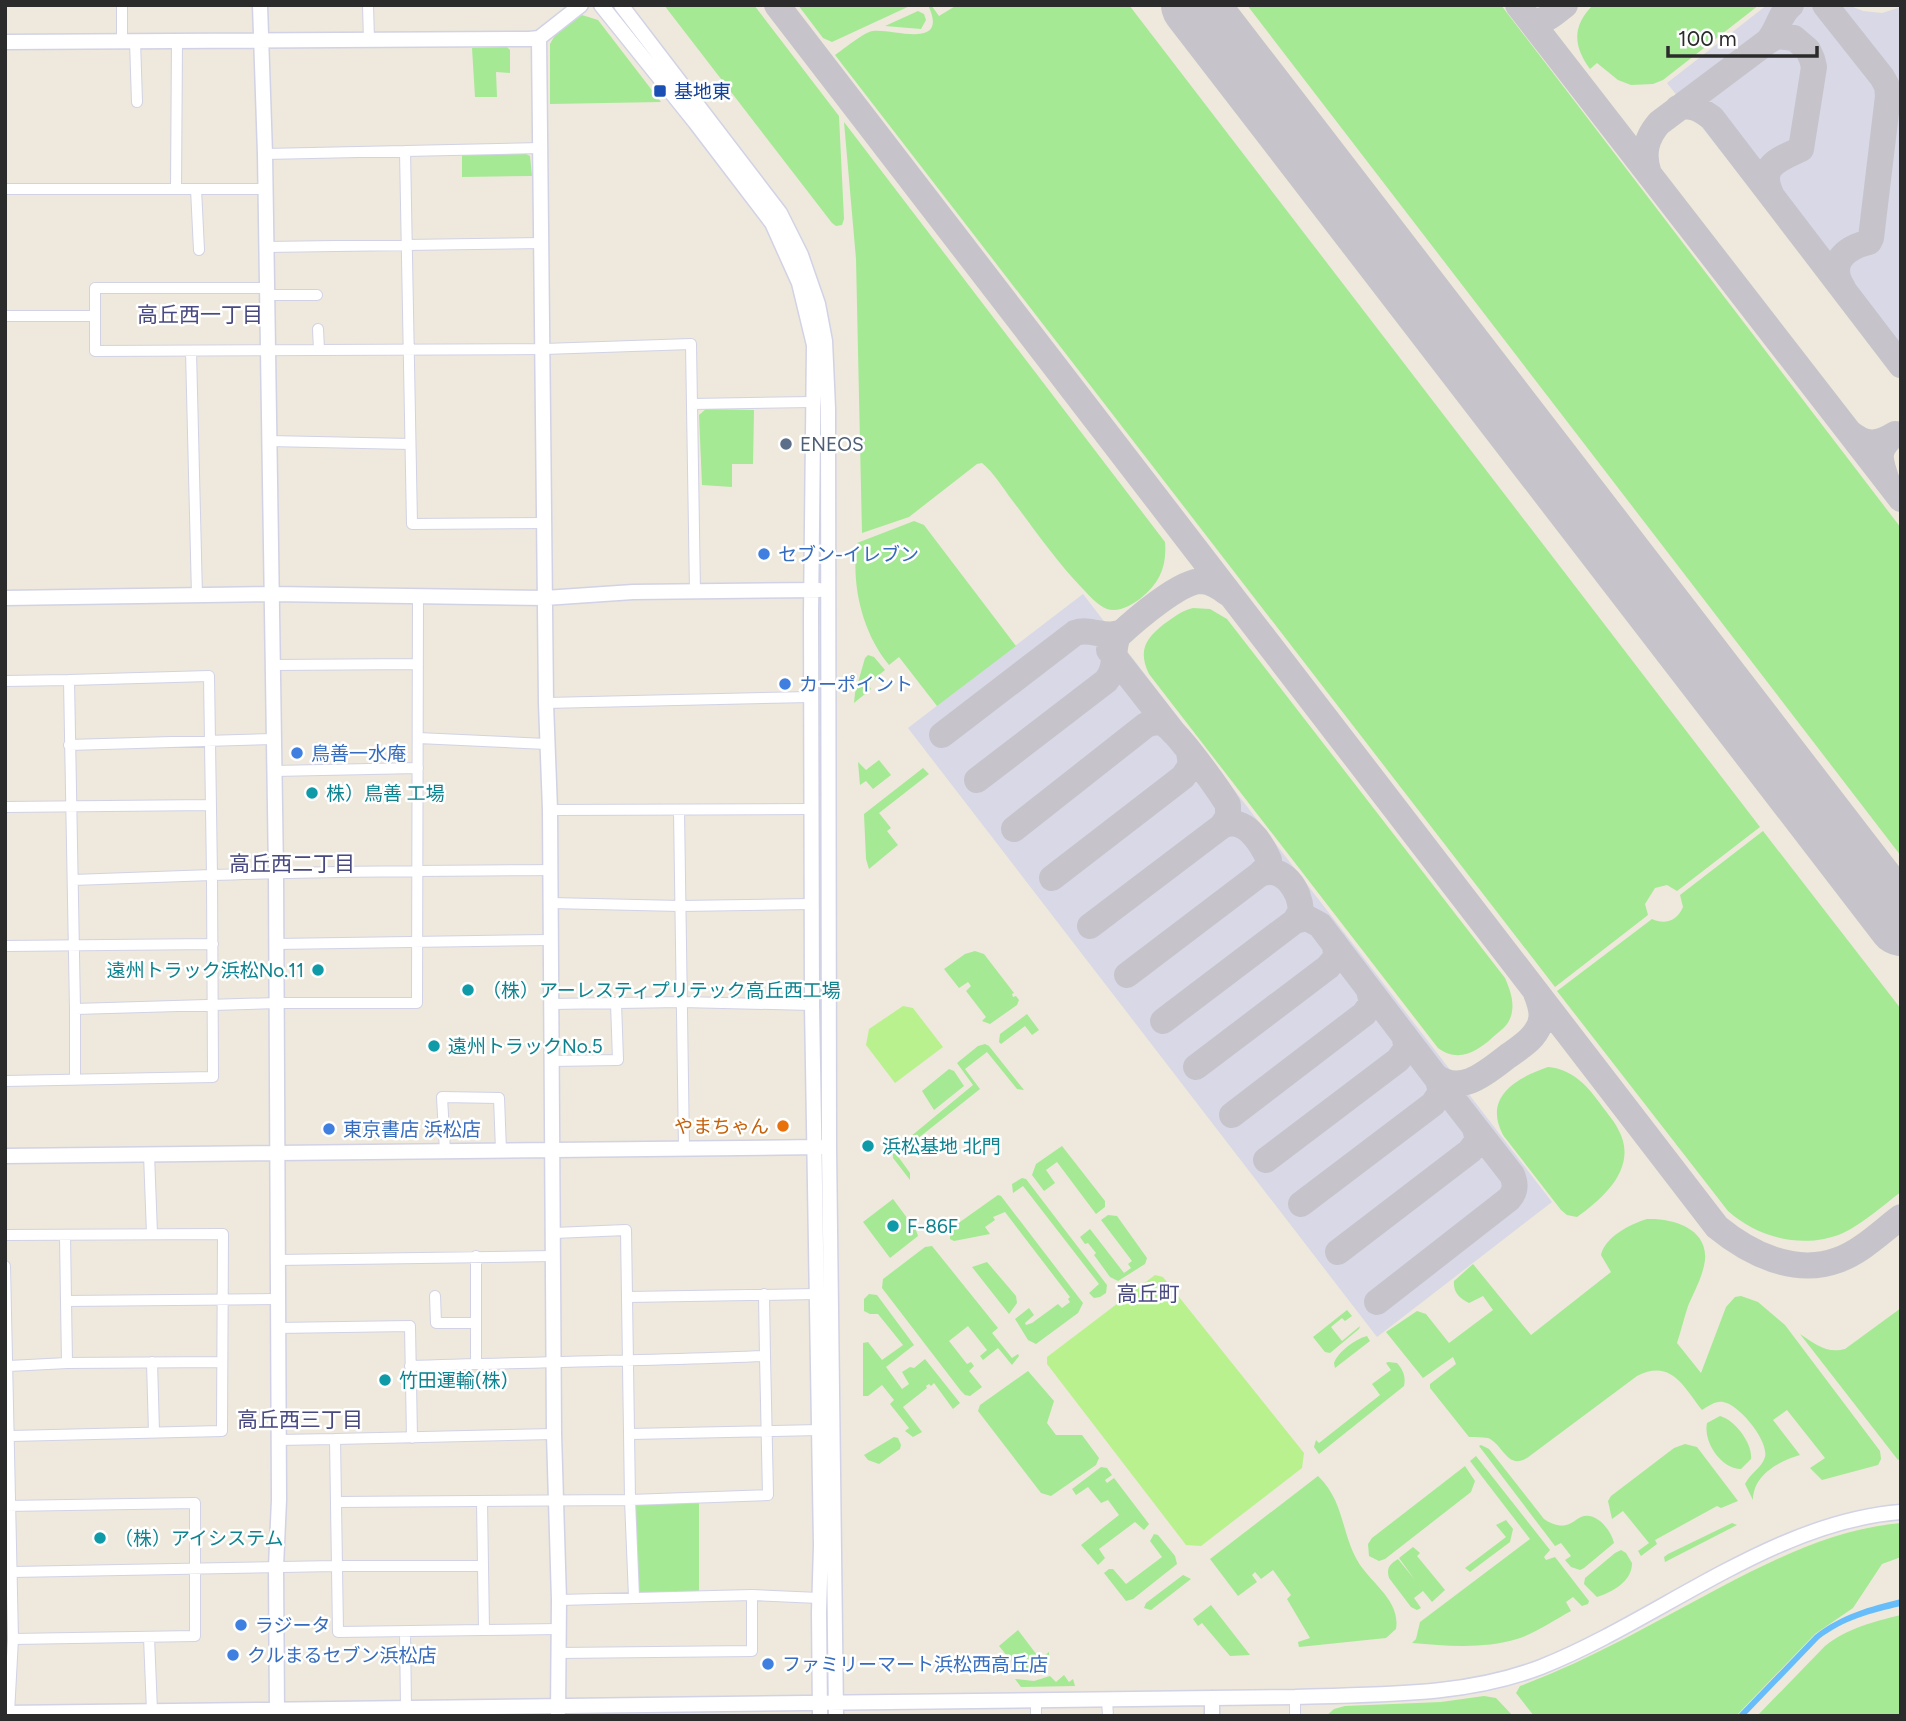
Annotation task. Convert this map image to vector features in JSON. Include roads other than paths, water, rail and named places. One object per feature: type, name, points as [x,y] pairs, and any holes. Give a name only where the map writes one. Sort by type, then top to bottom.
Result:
[{"type":"street","points":[[122,5],[137,102]]},
{"type":"street","points":[[260,5],[265,154],[276,873],[279,1500],[276,1567],[277,1713]]},
{"type":"street","points":[[368,5],[369,40]]},
{"type":"street","points":[[5,42],[539,38],[581,5]]},
{"type":"street","points":[[601,5],[751,194],[780,237],[799,283],[814,345],[811,590],[812,1004],[820,1430],[820,1709]]},
{"type":"street","points":[[621,5],[780,213],[801,255],[818,304],[825,341],[828,408],[831,1063],[829,1147],[836,1709]]},
{"type":"street","points":[[539,38],[546,703],[550,810],[554,1434],[559,1600],[557,1711]]},
{"type":"street","points":[[176,189],[177,40]]},
{"type":"street","points":[[265,154],[541,148]]},
{"type":"street","points":[[405,151],[412,523],[545,523]]},
{"type":"street","points":[[5,189],[264,189]]},
{"type":"street","points":[[196,189],[199,250]]},
{"type":"street","points":[[266,247],[542,243]]},
{"type":"street","points":[[317,295],[266,291],[95,288],[95,351],[544,348],[691,344],[695,592]]},
{"type":"street","points":[[5,316],[95,316]]},
{"type":"street","points":[[318,329],[319,350]]},
{"type":"street","points":[[191,351],[197,596]]},
{"type":"street","points":[[692,404],[812,402]]},
{"type":"street","points":[[268,441],[410,444]]},
{"type":"street","points":[[5,598],[272,594],[545,598],[633,592],[827,589]]},
{"type":"street","points":[[75,1009],[277,1003],[417,1003],[418,596]]},
{"type":"street","points":[[272,665],[418,664]]},
{"type":"street","points":[[5,681],[209,676],[214,1005],[214,1077],[5,1081]]},
{"type":"street","points":[[69,680],[75,1080]]},
{"type":"street","points":[[546,703],[811,698]]},
{"type":"street","points":[[418,738],[547,744]]},
{"type":"street","points":[[69,745],[273,739]]},
{"type":"street","points":[[274,771],[418,768]]},
{"type":"street","points":[[5,807],[210,805]]},
{"type":"street","points":[[550,810],[812,808]]},
{"type":"street","points":[[679,810],[684,1148]]},
{"type":"street","points":[[73,880],[276,873],[550,870]]},
{"type":"street","points":[[550,903],[680,906],[812,904]]},
{"type":"street","points":[[276,944],[550,940]]},
{"type":"street","points":[[5,946],[213,944]]},
{"type":"street","points":[[551,1061],[618,1060],[616,1003]]},
{"type":"street","points":[[551,1004],[812,1004]]},
{"type":"street","points":[[445,1151],[442,1097],[499,1098],[501,1150]]},
{"type":"street","points":[[5,1156],[829,1147]]},
{"type":"street","points":[[149,1154],[152,1234]]},
{"type":"street","points":[[554,1233],[626,1230],[634,1597]]},
{"type":"street","points":[[5,1235],[223,1234],[222,1431],[10,1436]]},
{"type":"street","points":[[65,1236],[67,1363]]},
{"type":"street","points":[[277,1260],[554,1255]]},
{"type":"street","points":[[476,1256],[476,1364]]},
{"type":"street","points":[[5,1266],[10,1436],[8,1506],[13,1639],[8,1714],[152,1711],[277,1713],[406,1708],[557,1711],[1036,1708],[1107,1700],[1440,1691],[1502,1680],[1562,1658],[1798,1537],[1846,1521],[1901,1512]]},
{"type":"street","points":[[337,1502],[630,1500],[768,1494],[764,1294]]},
{"type":"street","points":[[628,1297],[818,1294]]},
{"type":"street","points":[[435,1296],[436,1323],[476,1323]]},
{"type":"street","points":[[66,1301],[276,1299]]},
{"type":"street","points":[[277,1328],[410,1326],[412,1438]]},
{"type":"street","points":[[410,1366],[629,1362],[765,1356]]},
{"type":"street","points":[[152,1362],[153,1432]]},
{"type":"street","points":[[9,1366],[222,1362]]},
{"type":"street","points":[[630,1434],[820,1430]]},
{"type":"street","points":[[278,1440],[554,1434]]},
{"type":"street","points":[[335,1438],[338,1632],[558,1629]]},
{"type":"street","points":[[482,1501],[484,1630]]},
{"type":"street","points":[[8,1506],[195,1503],[195,1636],[13,1639]]},
{"type":"street","points":[[12,1572],[483,1566]]},
{"type":"street","points":[[559,1600],[752,1595],[819,1598]]},
{"type":"street","points":[[558,1653],[752,1651],[752,1595]]},
{"type":"street","points":[[405,1633],[406,1708]]},
{"type":"street","points":[[149,1637],[152,1711]]},
{"type":"street","points":[[1295,1697],[1295,1716]]},
{"type":"street","points":[[1212,1698],[1212,1716]]},
{"type":"street","points":[[1107,1700],[1108,1716]]},
{"type":"water","points":[[1901,1599],[1901,1606],[1858,1618],[1819,1639],[1745,1716],[1737,1716],[1815,1635],[1856,1612]]},
{"type":"place","name":"基地東","points":[[660,91]]},
{"type":"place","name":"ENEOS","points":[[786,444]]},
{"type":"place","name":"セブン-イレブン","points":[[764,554]]},
{"type":"place","name":"カーポイント","points":[[785,684]]},
{"type":"place","name":"鳥善一水庵","points":[[297,753]]},
{"type":"place","name":"株）鳥善 工場","points":[[312,793]]},
{"type":"place","name":"遠州トラック浜松No.11","points":[[318,970]]},
{"type":"place","name":"（株）アーレスティプリテック高丘西工場","points":[[468,990]]},
{"type":"place","name":"遠州トラックNo.5","points":[[434,1046]]},
{"type":"place","name":"やまちゃん","points":[[783,1126]]},
{"type":"place","name":"東京書店 浜松店","points":[[329,1129]]},
{"type":"place","name":"浜松基地 北門","points":[[868,1146]]},
{"type":"place","name":"F-86F","points":[[893,1226]]},
{"type":"place","name":"竹田運輸(株)","points":[[385,1380]]},
{"type":"place","name":"（株）アイシステム","points":[[100,1538]]},
{"type":"place","name":"ラジータ","points":[[241,1625]]},
{"type":"place","name":"クルまるセブン浜松店","points":[[233,1655]]},
{"type":"place","name":"ファミリーマート浜松西高丘店","points":[[768,1664]]},
{"type":"district","name":"高丘西一丁目","points":[[200,315]]},
{"type":"district","name":"高丘西二丁目","points":[[292,864]]},
{"type":"district","name":"高丘町","points":[[1148,1294]]},
{"type":"district","name":"高丘西三丁目","points":[[300,1420]]}]
